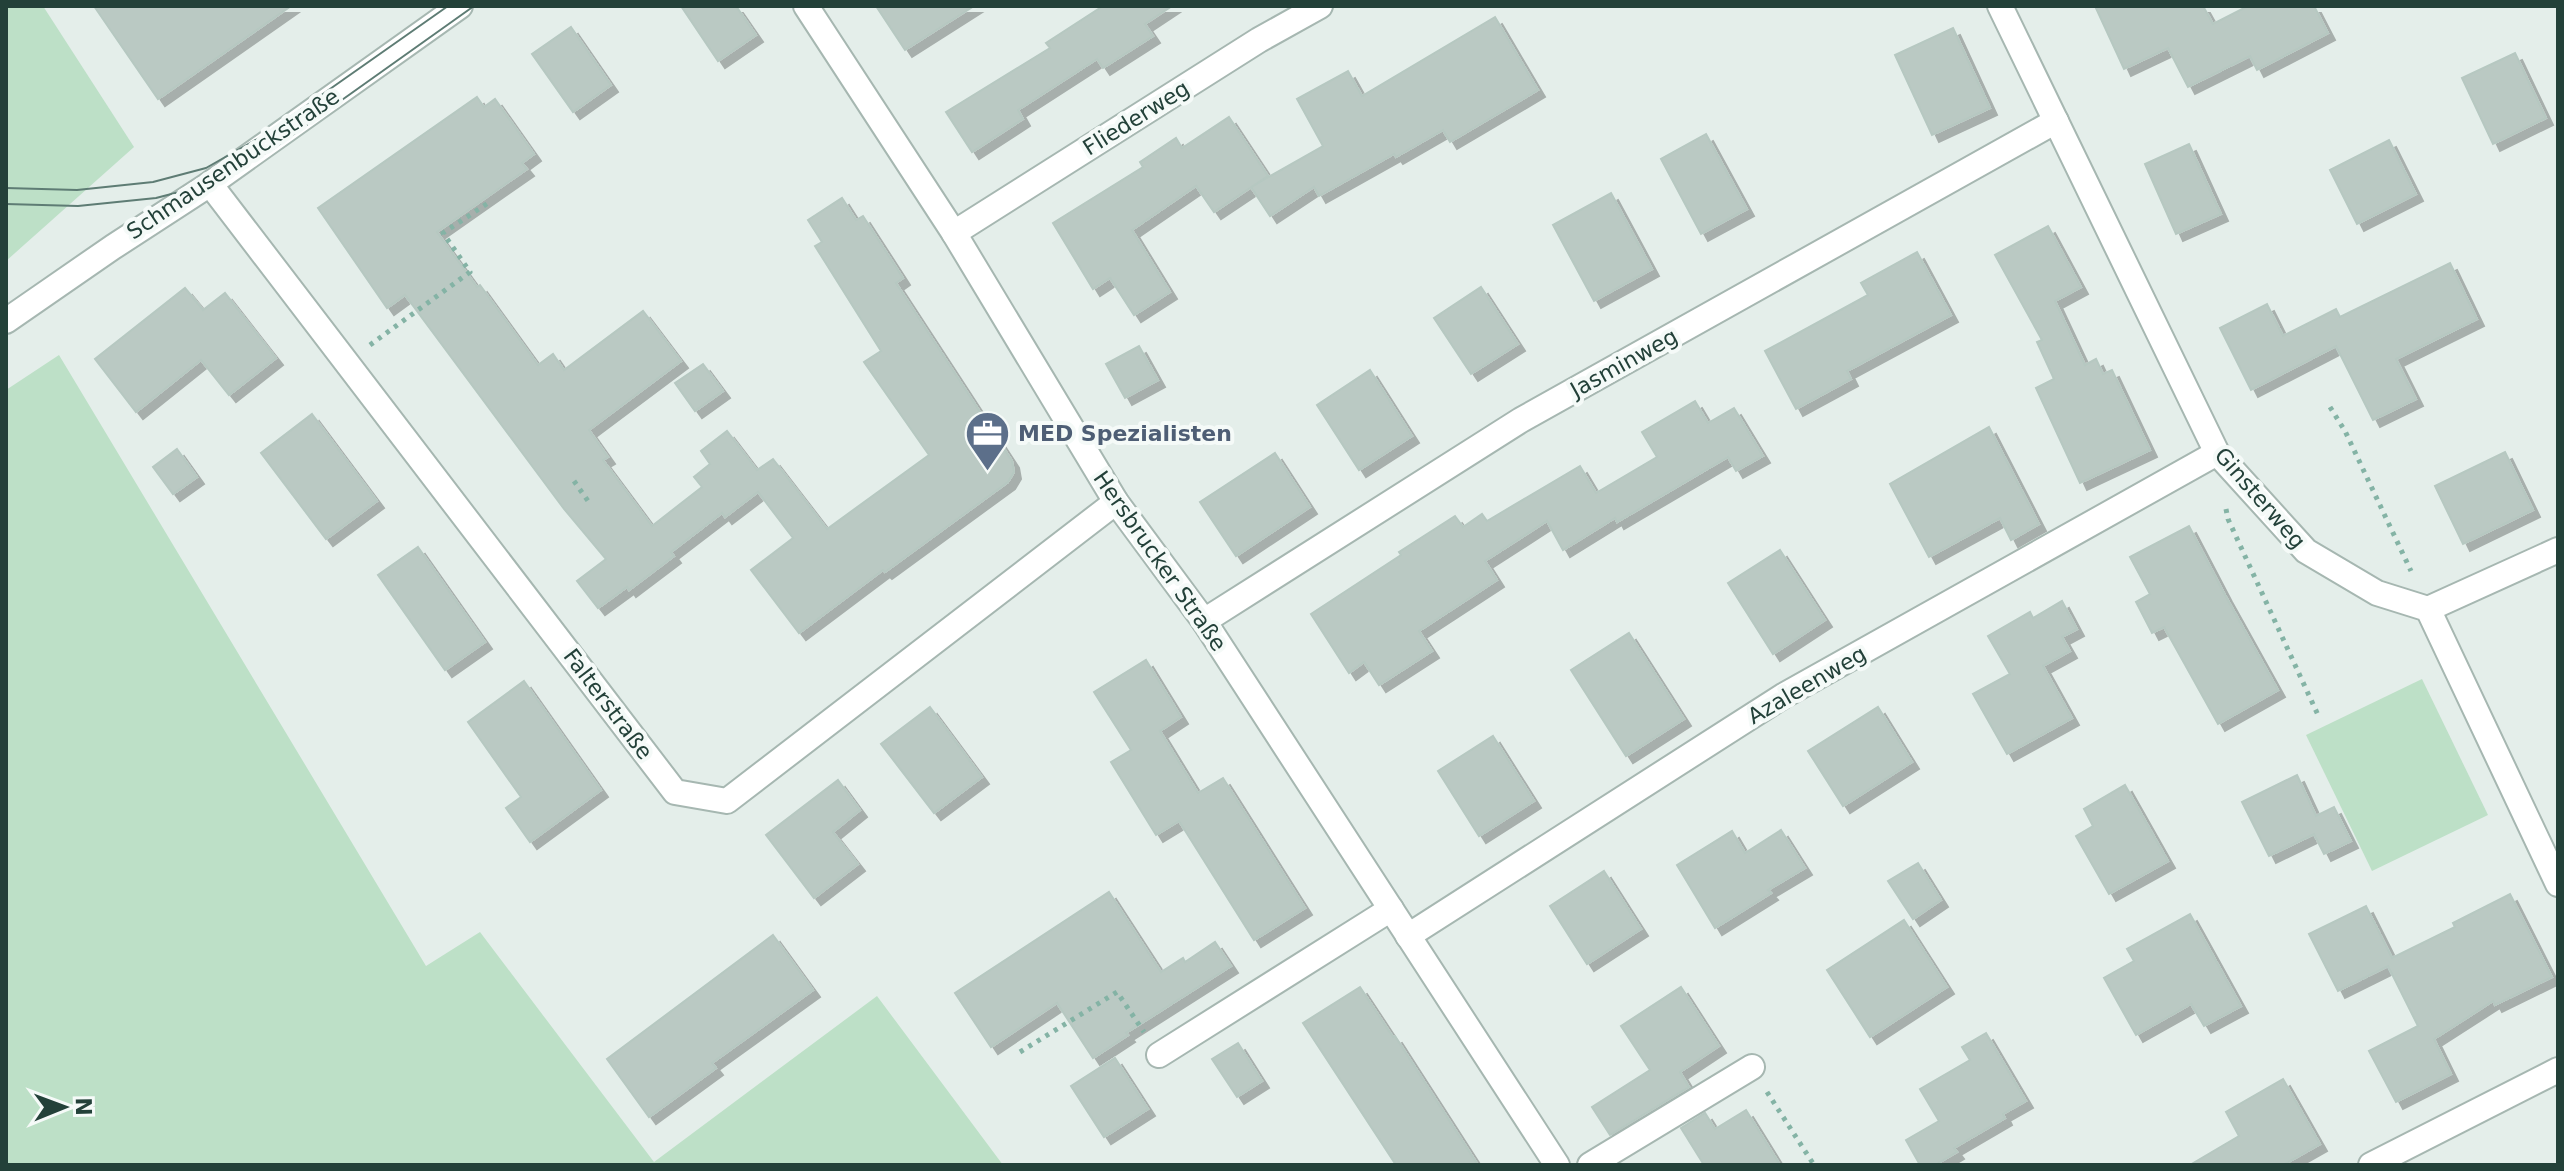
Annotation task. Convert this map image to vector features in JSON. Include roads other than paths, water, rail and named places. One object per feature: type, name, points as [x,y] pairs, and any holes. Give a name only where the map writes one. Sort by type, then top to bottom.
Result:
[{"type":"street","name":"Schmausenbuckstraße","points":[[6,321],[210,184],[460,6]]},
{"type":"street","name":"Hersbrucker Straße","points":[[806,6],[954,233],[1116,502],[1204,621],[1557,1165]]},
{"type":"street","name":"Fliederweg","points":[[954,233],[1259,40],[1320,6]]},
{"type":"street","name":"Ginsterweg","points":[[2000,6],[2217,453],[2306,551],[2377,593],[2428,609]]},
{"type":"street","name":"Jasminweg","points":[[1204,621],[1521,420],[2056,121]]},
{"type":"street","name":"Falterstraße","points":[[210,184],[675,792],[727,801],[1116,502]]},
{"type":"street","name":"Azaleenweg","points":[[1408,936],[1783,696],[2217,453]]},
{"type":"street","points":[[2558,550],[2428,609],[2558,884]]},
{"type":"street","points":[[1159,1055],[1391,909]]},
{"type":"street","points":[[1590,1165],[1752,1067]]},
{"type":"street","points":[[2371,1165],[2558,1070]]},
{"type":"tram line","points":[[6,188],[77,190],[153,182],[206,168],[266,134],[448,6]]},
{"type":"tram line","points":[[6,204],[78,206],[156,198],[210,184],[273,149],[474,6]]},
{"type":"place","name":"MED Spezialisten","points":[[987,472]]}]
